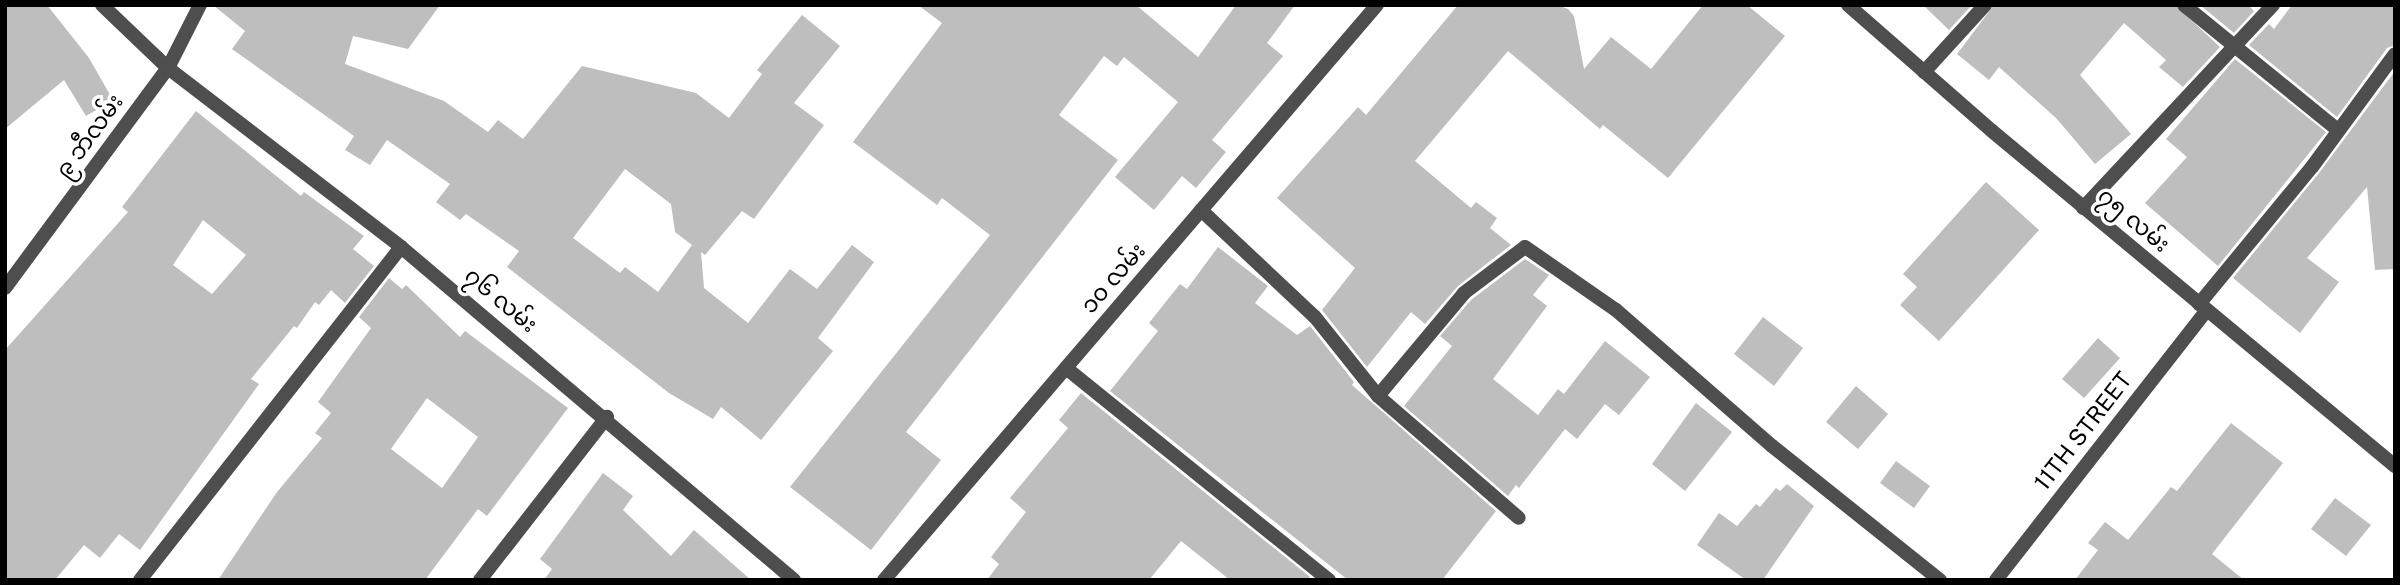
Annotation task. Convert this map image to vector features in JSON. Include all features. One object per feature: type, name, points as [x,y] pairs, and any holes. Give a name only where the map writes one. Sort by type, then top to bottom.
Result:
[{"type":"street","name":"၇၆ လမ်း","points":[[102,5],[168,68],[401,247],[607,417],[794,580]]},
{"type":"street","name":"၉ ဘီလမ်း","points":[[5,288],[168,68],[200,5]]},
{"type":"street","name":"၁၀ လမ်း","points":[[884,580],[1377,5]]},
{"type":"street","name":"၇၅ လမ်း","points":[[1848,5],[2084,208],[2395,466]]},
{"type":"street","points":[[1924,72],[1984,5]]},
{"type":"street","points":[[2184,5],[2338,130]]},
{"type":"street","points":[[2084,208],[2273,5]]},
{"type":"street","name":"11TH STREET","points":[[1996,580],[2395,54]]},
{"type":"street","points":[[1201,209],[1307,309],[1378,396],[1519,518]]},
{"type":"street","points":[[140,580],[401,247]]},
{"type":"street","points":[[1378,396],[1464,293],[1525,247],[1616,310],[1772,446],[1940,580]]},
{"type":"street","points":[[1066,368],[1329,580]]},
{"type":"street","points":[[480,580],[607,417]]},
{"type":"building","points":[[5,5],[47,5],[89,58],[113,100],[86,116],[64,80],[5,129]]},
{"type":"building","points":[[213,5],[440,5],[408,49],[353,36],[345,64],[444,101],[488,132],[498,120],[523,139],[582,66],[696,93],[729,118],[762,74],[757,70],[802,15],[840,46],[794,103],[824,125],[754,219],[742,211],[705,255],[701,252],[704,288],[748,323],[790,269],[817,289],[852,245],[874,262],[818,338],[833,351],[761,440],[721,407],[713,419],[669,393],[507,267],[519,251],[466,214],[460,220],[436,202],[450,184],[387,140],[370,165],[345,150],[354,136],[232,49],[245,31]],"holes":[[[625,169],[671,204],[675,232],[692,245],[658,292],[625,267],[620,273],[573,238]]]},
{"type":"building","points":[[918,5],[1136,5],[1198,57],[1236,5],[1295,5],[1267,43],[1283,56],[1212,140],[1226,152],[1196,188],[1182,176],[1154,210],[1115,177],[1178,102],[1124,57],[1117,66],[1104,56],[1059,115],[1118,160],[906,432],[941,460],[871,550],[790,487],[990,235],[942,198],[937,205],[853,142],[942,23]]},
{"type":"building","points":[[1458,5],[1558,5],[1568,9],[1574,16],[1584,69],[1611,37],[1651,69],[1703,5],[1747,5],[1785,36],[1668,178],[1603,125],[1600,129],[1508,51],[1415,161],[1471,208],[1476,202],[1497,218],[1490,228],[1511,245],[1458,286],[1425,324],[1411,312],[1367,367],[1322,310],[1355,268],[1277,198],[1358,107],[1366,115]]},
{"type":"building","points":[[1923,5],[1972,5],[1949,30]]},
{"type":"building","points":[[1994,5],[2175,5],[2220,47],[2183,87],[2159,67],[2166,60],[2124,23],[2080,75],[2131,134],[2095,164],[2057,119],[1999,67],[1989,80],[1957,54]]},
{"type":"building","points":[[2200,5],[2248,5],[2254,11],[2234,33]]},
{"type":"building","points":[[2292,5],[2395,5],[2395,45],[2387,48],[2337,117],[2249,45],[2269,24],[2274,29]]},
{"type":"building","points":[[2235,59],[2326,132],[2218,266],[2145,203],[2187,157],[2166,139]]},
{"type":"building","points":[[2395,71],[2395,269],[2375,270],[2367,187],[2307,258],[2339,282],[2300,333],[2233,278],[2319,173]]},
{"type":"building","points":[[196,111],[301,196],[304,192],[364,236],[353,249],[374,266],[345,303],[331,290],[319,305],[315,302],[297,328],[294,326],[251,379],[259,384],[140,550],[119,534],[100,558],[84,545],[55,580],[5,580],[5,350],[128,212],[122,207]],"holes":[[[203,220],[246,255],[212,294],[173,265]]]},
{"type":"building","points":[[1986,182],[2039,230],[1939,341],[1900,305],[1917,287],[1903,274]]},
{"type":"building","points":[[1218,247],[1268,286],[1255,303],[1297,335],[1310,326],[1354,382],[1352,385],[1496,511],[1442,580],[1348,580],[1110,391],[1158,331],[1149,323],[1180,284],[1187,289]]},
{"type":"building","points":[[1525,259],[1549,275],[1533,295],[1547,306],[1493,379],[1538,415],[1558,389],[1564,394],[1605,341],[1650,377],[1619,415],[1605,404],[1577,439],[1565,429],[1519,488],[1516,485],[1508,496],[1404,406],[1452,346],[1440,336],[1471,300]]},
{"type":"building","points":[[389,278],[402,289],[406,285],[460,337],[465,331],[568,408],[487,516],[478,509],[425,580],[218,580],[277,492],[322,438],[315,433],[331,413],[318,402],[371,328],[359,317]],"holes":[[[427,398],[478,437],[442,488],[391,449]]]},
{"type":"building","points":[[1763,317],[1803,348],[1774,386],[1734,354]]},
{"type":"building","points":[[2098,338],[2120,358],[2084,398],[2062,379]]},
{"type":"building","points":[[1856,386],[1888,414],[1858,449],[1826,422]]},
{"type":"building","points":[[1081,393],[1310,577],[1308,580],[1230,580],[1181,541],[1149,580],[987,580],[999,564],[991,557],[1026,512],[1010,498],[1068,428],[1059,420]]},
{"type":"building","points":[[1696,403],[1732,432],[1685,491],[1652,464]]},
{"type":"building","points":[[2231,423],[2283,463],[2212,554],[2244,580],[2075,580],[2098,550],[2088,543],[2105,522],[2128,540],[2171,487],[2177,491]]},
{"type":"building","points":[[1896,461],[1930,486],[1914,508],[1880,483]]},
{"type":"building","points":[[603,473],[633,496],[623,510],[671,556],[694,530],[751,580],[544,580],[552,569],[540,559]]},
{"type":"building","points":[[1787,484],[1814,506],[1763,580],[1746,580],[1697,545],[1719,513],[1737,526],[1756,504],[1760,507],[1776,488],[1780,491]]},
{"type":"building","points":[[2335,498],[2371,525],[2346,556],[2311,529]]}]
